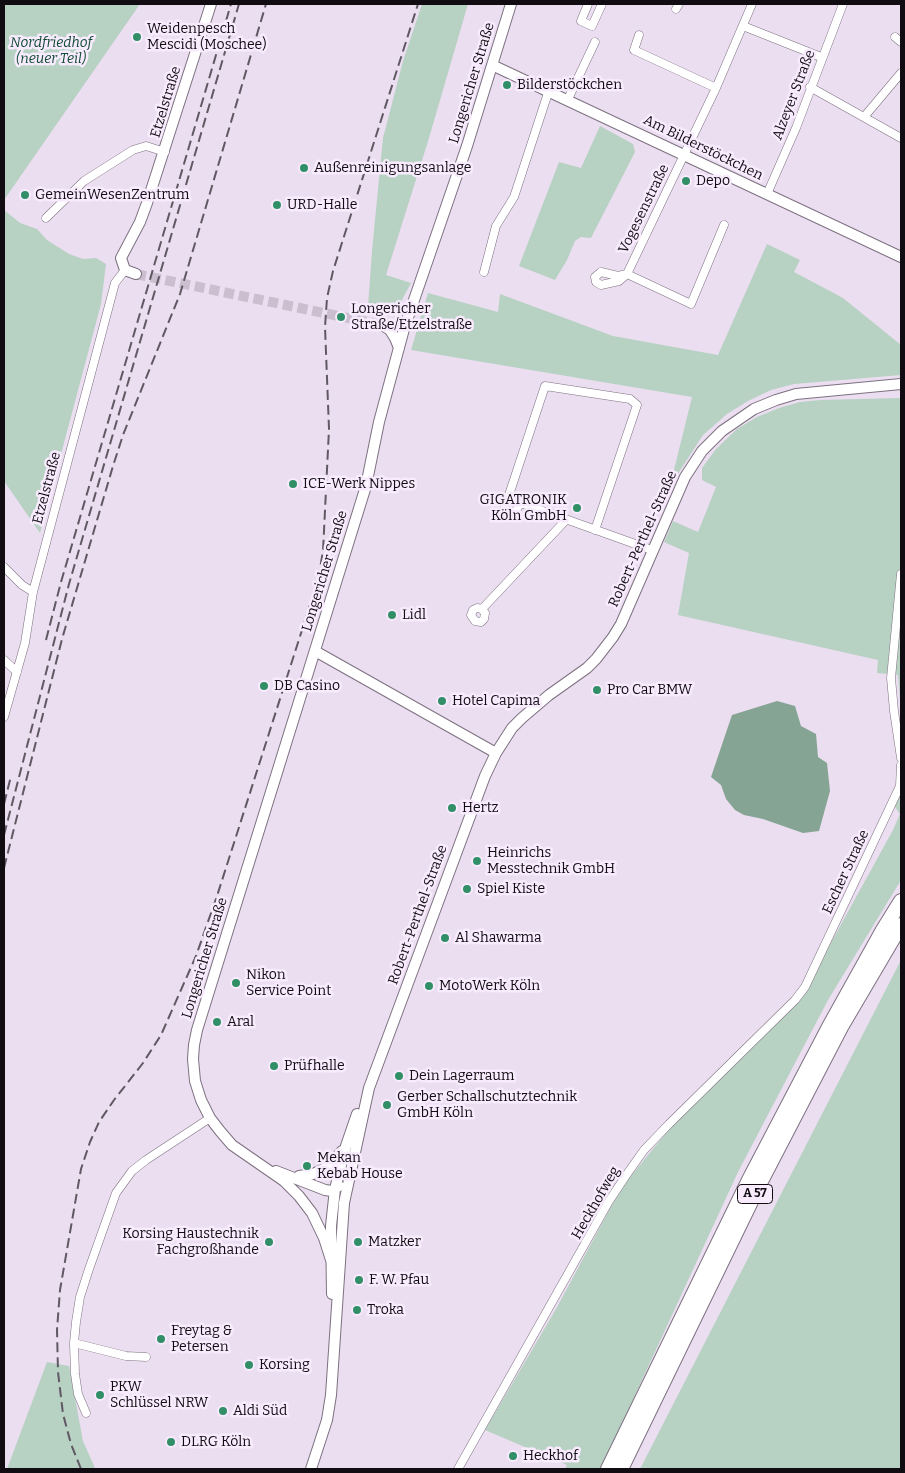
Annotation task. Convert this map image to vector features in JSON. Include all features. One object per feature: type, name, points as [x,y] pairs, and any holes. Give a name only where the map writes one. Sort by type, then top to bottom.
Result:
[{"type":"highway","name":"A 57","points":[[608,1469],[748,1180],[829,1027],[901,901]]},
{"type":"highway","name":"A 57","points":[[621,1469],[760,1183],[841,1028],[901,925]]},
{"type":"street","name":"Etzelstraße","points":[[4,716],[25,643],[33,592],[115,283],[125,270],[122,262],[123,252],[140,222],[165,152],[211,4]]},
{"type":"street","name":"Longericher Straße","points":[[331,1260],[324,1238],[312,1213],[292,1188],[232,1145],[210,1118],[201,1100],[195,1081],[193,1059],[197,1030],[366,486],[379,422],[404,329],[467,146],[511,4]]},
{"type":"street","points":[[588,4],[581,21],[592,26],[602,4]]},
{"type":"street","name":"Vogesenstraße","points":[[724,225],[691,304],[627,274],[716,88],[752,4]]},
{"type":"street","name":"Alzeyer Straße","points":[[767,194],[796,128],[843,4]]},
{"type":"street","points":[[744,26],[822,57]]},
{"type":"street","points":[[639,35],[634,50],[716,88]]},
{"type":"street","points":[[568,99],[595,42]]},
{"type":"street","name":"Am Bilderstöckchen","points":[[492,65],[568,99],[901,257]]},
{"type":"street","points":[[864,117],[901,73]]},
{"type":"street","points":[[810,87],[901,138]]},
{"type":"street","points":[[484,272],[496,226],[514,198],[548,90]]},
{"type":"street","name":"Etzelstraße","points":[[46,218],[84,181],[133,150],[146,146],[165,152]]},
{"type":"street","points":[[125,270],[136,274]]},
{"type":"street","points":[[399,348],[390,330],[382,325],[404,329]]},
{"type":"street","name":"Robert-Perthel-Straße","points":[[334,1363],[331,1260],[335,1189],[346,1146],[485,776],[496,753],[512,728],[522,718],[548,696],[587,668],[606,646],[620,624],[685,477],[702,451],[722,431],[754,409],[776,400],[808,392],[901,384]]},
{"type":"street","points":[[520,503],[516,514],[509,516],[505,514],[504,510],[545,386],[630,399],[637,405],[595,530]]},
{"type":"street","name":"Robert-Perthel-Straße","points":[[847,389],[901,390]]},
{"type":"street","points":[[509,499],[652,550]]},
{"type":"street","points":[[482,609],[566,520]]},
{"type":"street","points":[[4,567],[22,585],[33,592]]},
{"type":"street","points":[[901,574],[891,678],[901,758]]},
{"type":"street","points":[[315,651],[496,753]]},
{"type":"street","points":[[4,660],[16,672]]},
{"type":"street","name":"Escher Straße","points":[[805,987],[900,786],[901,765]]},
{"type":"street","name":"Heckhofweg","points":[[458,1469],[609,1201],[644,1150],[795,1000],[805,987]]},
{"type":"street","name":"Robert-Perthel-Straße","points":[[311,1469],[327,1420],[331,1395],[344,1203],[369,1088]]},
{"type":"street","points":[[86,1413],[78,1394],[74,1343],[80,1297],[116,1193],[132,1172],[146,1160],[210,1118]]},
{"type":"street","points":[[294,1176],[313,1174],[328,1167],[346,1146]]},
{"type":"street","name":"Longericher Straße","points":[[261,1165],[335,1189]]},
{"type":"street","points":[[344,1203],[340,1194],[335,1189],[350,1176]]},
{"type":"street","points":[[74,1343],[126,1356],[146,1357]]},
{"type":"green space","name":"Nordfriedhof (neuer Teil)","points":[[4,4],[140,4],[4,200]]},
{"type":"green space","points":[[422,4],[468,4],[386,275],[411,283],[395,313],[368,307],[372,251],[383,138],[403,61]]},
{"type":"green space","points":[[600,126],[633,144],[635,152],[591,238],[581,237],[575,241],[567,260],[555,280],[519,266],[559,162],[581,168]]},
{"type":"green space","points":[[4,210],[20,223],[37,229],[47,240],[69,254],[83,259],[96,258],[106,264],[101,304],[40,533],[4,481]]},
{"type":"green space","points":[[767,244],[800,260],[794,272],[843,298],[901,345],[901,375],[794,384],[771,390],[748,401],[727,414],[703,435],[670,486],[692,397],[411,350],[428,293],[498,312],[500,294],[613,336],[718,355]]},
{"type":"green space","points":[[901,398],[901,713],[898,675],[877,673],[878,660],[678,615],[689,553],[664,542],[673,521],[698,532],[716,487],[702,480],[702,468],[716,449],[737,429],[757,417],[800,402]]},
{"type":"green space","points":[[901,788],[901,880],[828,1000],[738,1172],[601,1469],[565,1469],[567,1465],[485,1430],[556,1309],[612,1205],[630,1177],[671,1127],[806,988],[893,830],[900,814],[895,807]]},
{"type":"green space","points":[[901,960],[901,1469],[640,1469]]},
{"type":"green space","points":[[47,1362],[69,1366],[83,1441],[95,1468],[99,1469],[7,1469]]},
{"type":"shaded area","points":[[777,701],[795,706],[801,726],[816,734],[818,757],[827,763],[830,791],[819,831],[803,833],[763,819],[744,815],[735,810],[726,799],[721,785],[711,777],[732,715]]},
{"type":"tunnel","points":[[136,274],[382,325]]},
{"type":"railway","points":[[46,640],[61,582],[231,4]]},
{"type":"railway","points":[[4,835],[69,584],[239,4]]},
{"type":"railway","points":[[4,868],[62,639],[113,466],[123,435],[180,294],[266,4]]},
{"type":"railway","points":[[81,1469],[71,1444],[63,1414],[58,1372],[57,1330],[60,1290],[81,1169],[99,1122],[143,1063],[161,1035],[196,956],[318,580],[323,551],[329,429],[325,327],[327,298],[333,271],[418,4]]},
{"type":"railway","points":[[4,804],[11,776]]},
{"type":"place","name":"Weidenpesch Mescidi (Moschee)","points":[[137,37]]},
{"type":"place","name":"Bilderstöckchen","points":[[507,85]]},
{"type":"place","name":"Außenreinigungsanlage","points":[[304,168]]},
{"type":"place","name":"Depo","points":[[686,181]]},
{"type":"place","name":"GemeinWesenZentrum","points":[[25,195]]},
{"type":"place","name":"URD-Halle","points":[[277,205]]},
{"type":"place","name":"Longericher Straße/Etzelstraße","points":[[341,317]]},
{"type":"place","name":"ICE-Werk Nippes","points":[[293,484]]},
{"type":"place","name":"GIGATRONIK Köln GmbH","points":[[577,508]]},
{"type":"place","name":"Lidl","points":[[392,615]]},
{"type":"place","name":"DB Casino","points":[[264,686]]},
{"type":"place","name":"Pro Car BMW","points":[[597,690]]},
{"type":"place","name":"Hotel Capima","points":[[442,701]]},
{"type":"place","name":"Hertz","points":[[452,808]]},
{"type":"place","name":"Heinrichs Messtechnik GmbH","points":[[477,861]]},
{"type":"place","name":"Spiel Kiste","points":[[467,889]]},
{"type":"place","name":"Al Shawarma","points":[[445,938]]},
{"type":"place","name":"Nikon Service Point","points":[[236,983]]},
{"type":"place","name":"MotoWerk Köln","points":[[429,986]]},
{"type":"place","name":"Aral","points":[[217,1022]]},
{"type":"place","name":"Prüfhalle","points":[[274,1066]]},
{"type":"place","name":"Dein Lagerraum","points":[[399,1076]]},
{"type":"place","name":"Gerber Schallschutztechnik GmbH Köln","points":[[387,1105]]},
{"type":"place","name":"Mekan Kebab House","points":[[307,1166]]},
{"type":"place","name":"Korsing Haustechnik Fachgroßhande","points":[[269,1242]]},
{"type":"place","name":"Matzker","points":[[358,1242]]},
{"type":"place","name":"F. W. Pfau","points":[[359,1280]]},
{"type":"place","name":"Troka","points":[[357,1310]]},
{"type":"place","name":"Freytag & Petersen","points":[[161,1339]]},
{"type":"place","name":"Korsing","points":[[249,1365]]},
{"type":"place","name":"PKW Schlüssel NRW","points":[[100,1395]]},
{"type":"place","name":"Aldi Süd","points":[[223,1411]]},
{"type":"place","name":"DLRG Köln","points":[[171,1442]]},
{"type":"place","name":"Heckhof","points":[[513,1456]]}]
